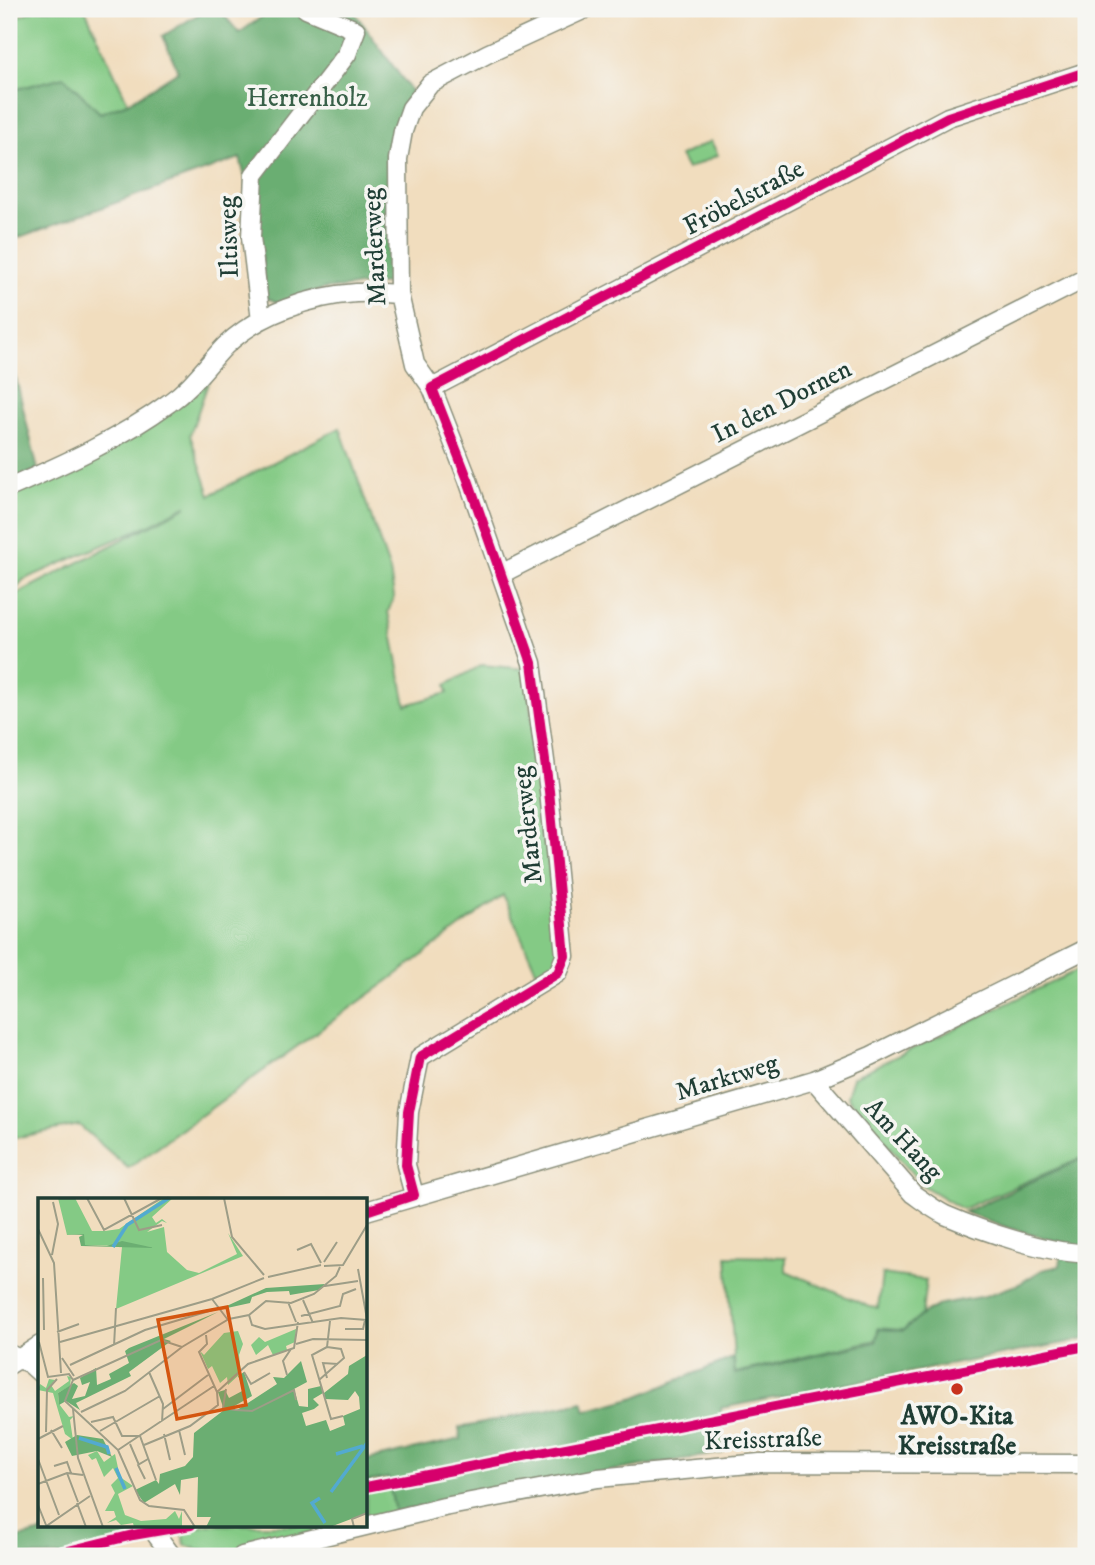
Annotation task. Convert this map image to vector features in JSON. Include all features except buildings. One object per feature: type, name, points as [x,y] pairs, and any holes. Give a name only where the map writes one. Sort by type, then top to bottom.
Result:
[{"type":"street","name":"Iltisweg","points":[[261,320],[251,237],[254,175],[347,54],[356,30],[306,9]]},
{"type":"street","name":"Marderweg","points":[[414,1195],[405,1165],[410,1112],[420,1057],[558,973],[565,956],[549,791],[532,663],[432,388],[415,364],[399,294],[398,159],[402,131],[411,108],[430,84],[487,54],[585,9]]},
{"type":"street","name":"Fröbelstraße","points":[[432,388],[948,117],[1086,72]]},
{"type":"street","name":"In den Dornen","points":[[501,574],[1086,278]]},
{"type":"street","points":[[9,488],[84,455],[166,405],[189,388],[238,334],[261,320],[327,297],[357,293],[399,294]]},
{"type":"street","name":"Marktweg","points":[[368,1210],[814,1080],[871,1056],[1086,950]]},
{"type":"street","name":"Am Hang","points":[[814,1080],[913,1194],[930,1206],[945,1215],[1004,1236],[1070,1253],[1086,1253]]},
{"type":"street","points":[[13,1359],[38,1346]]},
{"type":"street","points":[[13,1359],[38,1372]]},
{"type":"street","name":"Kreisstraße","points":[[368,1525],[444,1507],[598,1478],[760,1463],[1086,1464]]},
{"type":"street","points":[[150,1526],[172,1556]]},
{"type":"street","name":"Kreisstraße","points":[[242,1556],[366,1526]]},
{"type":"green space","points":[[35,9],[85,9],[128,103],[100,113],[64,77],[9,91],[9,21]]},
{"type":"green space","name":"Herrenholz","points":[[207,9],[219,9],[239,33],[273,9],[352,9],[411,91],[398,125],[393,283],[324,289],[279,303],[265,297],[260,236],[240,158],[9,241],[9,91],[64,77],[100,113],[128,103],[178,71],[163,36]]},
{"type":"green space","points":[[711,141],[718,155],[687,169],[680,156]]},
{"type":"green space","points":[[9,350],[38,470],[9,482]]},
{"type":"green space","points":[[214,366],[190,435],[210,495],[340,428],[390,571],[394,597],[388,612],[406,705],[448,693],[446,685],[482,665],[526,669],[559,950],[556,965],[538,975],[503,895],[128,1168],[79,1125],[9,1139],[9,491],[86,458]],"holes":[[[186,507],[11,597],[23,580]]]},
{"type":"green space","points":[[1086,966],[1086,1156],[962,1209],[922,1185],[847,1097],[853,1077]]},
{"type":"green space","points":[[1086,1157],[1086,1339],[721,1408],[723,1453],[592,1474],[395,1512],[388,1478],[368,1482],[368,1460],[461,1439],[459,1428],[583,1402],[586,1411],[636,1397],[733,1358],[735,1374],[876,1342],[879,1329],[903,1331],[923,1314],[941,1304],[985,1296],[1019,1284],[1042,1270],[1060,1266],[1063,1243],[964,1212]]},
{"type":"green space","points":[[727,1256],[786,1257],[786,1271],[878,1308],[882,1274],[926,1280],[922,1314],[903,1330],[878,1328],[876,1340],[735,1373]]},
{"type":"green space","points":[[390,1487],[395,1512],[368,1519],[368,1492]]},
{"type":"green space","points":[[69,1526],[135,1526],[146,1539],[76,1556],[9,1556],[9,1540]]},
{"type":"green space","points":[[203,1526],[337,1526],[262,1545],[219,1551],[201,1550],[185,1545],[183,1530]]},
{"type":"cycle path","points":[[368,1210],[414,1195],[406,1165],[409,1112],[420,1057],[558,973],[565,956],[549,791],[532,663],[468,480],[432,388],[948,117],[1086,72]]},
{"type":"cycle path","points":[[368,1487],[1086,1346]]},
{"type":"cycle path","points":[[48,1556],[133,1535],[185,1526]]},
{"type":"place","name":"AWO-Kita Kreisstraße","points":[[957,1389]]}]
